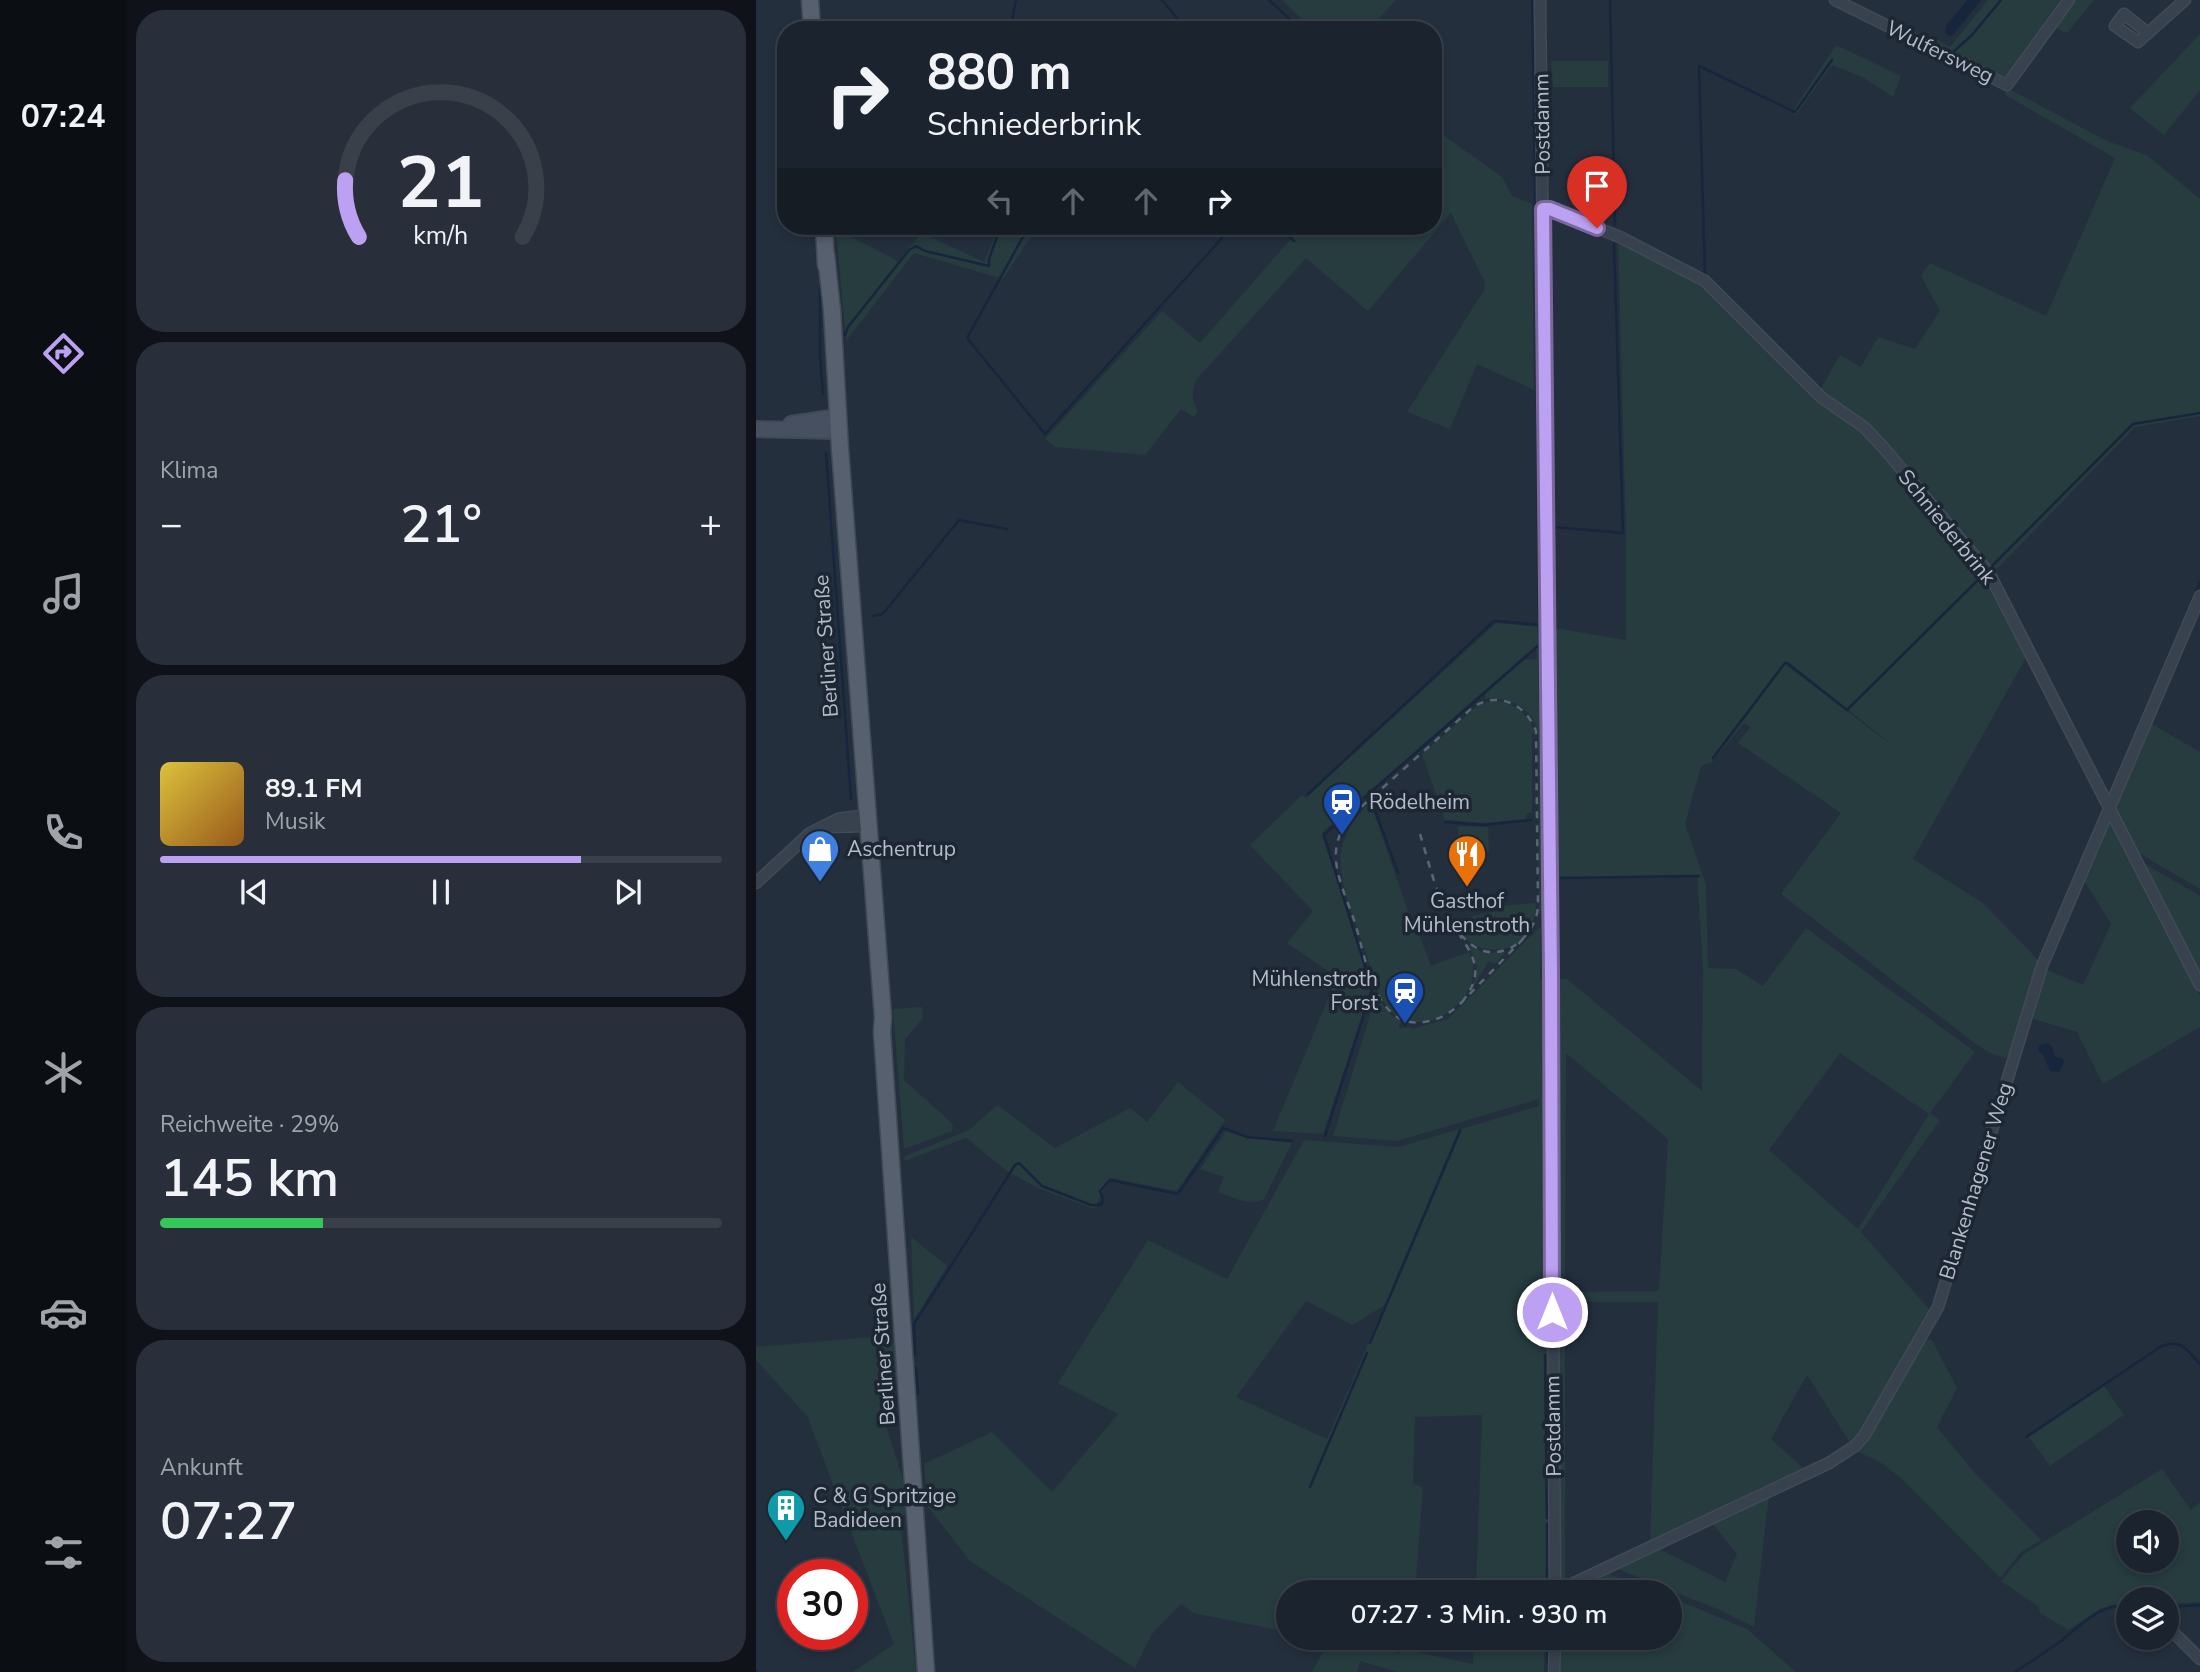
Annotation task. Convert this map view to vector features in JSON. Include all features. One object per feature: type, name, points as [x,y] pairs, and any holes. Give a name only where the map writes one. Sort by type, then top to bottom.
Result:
[{"type":"main road","points":[[810,0],[811,21]]},
{"type":"main road","name":"Berliner Straße","points":[[825,235],[863,821],[883,1017],[926,1672]]},
{"type":"main road","points":[[763,429],[836,424]]},
{"type":"street","name":"Postdamm","points":[[1540,0],[1555,1580]]},
{"type":"street","name":"Wulfersweg","points":[[1835,0],[2007,85],[2069,0]]},
{"type":"street","points":[[2148,33],[2185,0]]},
{"type":"street","name":"Schniederbrink","points":[[1543,209],[1550,209],[1619,237],[1705,281],[1822,398],[1864,427],[1882,446],[1989,573],[2200,985]]},
{"type":"street","name":"Blankenhagener Weg","points":[[1580,1580],[1829,1463],[1855,1446],[1864,1436],[1938,1307],[2042,966],[2200,596]]},
{"type":"street","points":[[756,883],[820,827],[863,821]]},
{"type":"street","points":[[2179,1638],[2200,1659]]},
{"type":"street","points":[[1555,1650],[1555,1672]]},
{"type":"green space","points":[[1282,0],[1396,0],[1376,21],[1304,21]]},
{"type":"green space","points":[[1988,0],[2065,0],[2007,77],[1925,42],[1930,36],[1950,47]]},
{"type":"green space","points":[[2074,0],[2094,0],[2067,33],[2055,28]]},
{"type":"green space","points":[[2200,34],[2200,90],[2164,135],[2130,108]]},
{"type":"green space","points":[[1836,45],[1901,76],[1893,97],[1864,78],[1832,65],[1795,116],[1794,109]]},
{"type":"green space","points":[[1551,61],[1608,61],[1608,87],[1553,87]]},
{"type":"green space","points":[[2009,89],[2105,140],[2148,156],[2200,199],[2200,416],[2135,427],[1994,572],[1885,444],[1819,392],[1840,355],[1861,367],[1878,337],[1915,349],[1940,311],[1921,276],[1930,263],[2046,316],[2115,158],[2004,94]]},
{"type":"green space","points":[[1442,134],[1502,177],[1512,196],[1532,204],[1534,390],[1477,364],[1450,429],[1407,412],[1484,290],[1485,283],[1451,213],[1442,224]]},
{"type":"green space","points":[[837,235],[848,235],[898,261],[920,235],[926,235],[984,262],[995,235],[1032,235],[1003,279],[914,253],[846,341]]},
{"type":"green space","points":[[1294,235],[1432,235],[1368,311],[1306,258],[1196,380],[1193,396],[1198,412],[1194,417],[1181,409],[1145,455],[1055,447],[1045,439],[1162,311],[1200,343]]},
{"type":"green space","points":[[1618,240],[1704,283],[1879,448],[1983,570],[2027,656],[1913,859],[1983,903],[2040,962],[2010,1055],[2005,1058],[1988,1052],[1973,1042],[1781,894],[1841,813],[1738,743],[1750,727],[1744,723],[1712,762],[1701,766],[1685,824],[1706,885],[1708,968],[1736,969],[1763,986],[1806,928],[1975,1052],[1930,1113],[1940,1120],[1861,1232],[1930,1310],[1928,1318],[1894,1378],[1851,1444],[1807,1375],[1771,1439],[1803,1468],[1650,1541],[1658,1302],[1565,1302],[1565,1580],[1476,1580],[1482,1415],[1415,1417],[1413,1483],[1423,1488],[1416,1580],[1276,1580],[1276,1630],[1193,1613],[1181,1604],[1152,1634],[1135,1668],[970,1561],[928,1507],[924,1464],[992,1432],[1052,1492],[1118,1414],[1058,1383],[1148,1240],[1227,1279],[1304,1140],[1399,1147],[1459,1129],[1394,1283],[1397,1283],[1461,1129],[1539,1106],[1539,1099],[1397,1141],[1333,1136],[1375,999],[1378,998],[1389,1013],[1400,1021],[1399,1028],[1412,1029],[1448,1019],[1541,926],[1540,979],[1567,979],[1702,1091],[1703,968],[1697,875],[1563,877],[1557,880],[1558,914],[1539,914],[1538,731],[1530,715],[1518,705],[1503,700],[1485,699],[1485,694],[1524,660],[1537,659],[1536,646],[1323,832],[1371,988],[1323,1134],[1273,1131],[1337,977],[1287,943],[1313,911],[1250,845],[1302,795],[1306,798],[1496,623],[1561,629],[1626,640]],"holes":[[[1788,662],[1889,742],[1889,743],[1786,665]],[[1566,1053],[1668,1139],[1659,1291],[1565,1292]],[[1840,1053],[1929,1114],[1858,1229],[1769,1150]],[[1306,1301],[1353,1325],[1385,1305],[1327,1439],[1236,1397]]]},
{"type":"green space","points":[[1498,701],[1521,712],[1535,733],[1532,734],[1532,813],[1527,813],[1526,819],[1484,823],[1445,820],[1422,754],[1477,706]]},
{"type":"green space","points":[[2150,723],[2200,752],[2200,889],[2137,852],[2114,808]]},
{"type":"green space","points":[[1370,802],[1415,931],[1418,931],[1431,966],[1469,952],[1473,967],[1472,982],[1455,1007],[1442,1016],[1427,1021],[1412,1021],[1397,1016],[1382,999],[1344,889],[1341,852],[1345,838]]},
{"type":"green space","points":[[2112,824],[2200,996],[2200,1027],[2103,1084],[2077,1032],[2030,1018],[2047,970],[2083,985],[2111,924],[2084,880],[2109,825]]},
{"type":"green space","points":[[1458,826],[1488,827],[1489,852],[1460,866]]},
{"type":"green space","points":[[2145,864],[2200,896],[2200,976],[2142,866]]},
{"type":"green space","points":[[1536,903],[1533,921],[1526,935],[1515,944],[1502,949],[1487,949],[1473,944],[1460,933],[1450,917],[1469,917],[1499,911],[1499,906]]},
{"type":"green space","points":[[1468,944],[1484,953],[1505,952],[1496,964],[1489,961],[1472,989],[1477,966]]},
{"type":"green space","points":[[922,1007],[923,1018],[905,1039],[904,1080],[953,1124],[952,1131],[904,1149],[893,1009]]},
{"type":"green space","points":[[1178,1082],[1225,1120],[1177,1191],[1110,1178],[1094,1209],[1040,1189],[1007,1171],[966,1138],[904,1161],[905,1156],[969,1130],[997,1105],[1055,1148],[1130,1108],[1147,1122]]},
{"type":"green space","points":[[1226,1131],[1247,1138],[1292,1143],[1264,1199],[1247,1202],[1218,1192],[1224,1177],[1200,1169]]},
{"type":"green space","points":[[911,1237],[947,1266],[914,1320]]},
{"type":"green space","points":[[896,1335],[900,1378],[879,1404],[904,1483],[909,1514],[900,1516],[916,1672],[853,1672],[894,1644],[868,1576],[868,1559],[862,1559],[807,1416],[756,1360],[756,1347]]},
{"type":"green space","points":[[1925,1340],[1932,1340],[1957,1388],[1937,1427],[1974,1472],[2041,1540],[2021,1552],[2000,1578],[1902,1479],[1883,1464],[1857,1451]]},
{"type":"green space","points":[[2104,1386],[2124,1415],[2050,1466],[2029,1437]]},
{"type":"green space","points":[[2162,1469],[2191,1510],[2200,1502],[2200,1602],[2179,1603],[2179,1587],[2116,1587],[2116,1605],[2101,1608],[2068,1630],[2040,1613],[2038,1606],[2001,1581],[2024,1554]]},
{"type":"green space","points":[[1769,1495],[1754,1627],[1682,1595],[1682,1580],[1645,1580],[1620,1570],[1621,1567],[1659,1549],[1725,1582],[1737,1554],[1712,1523]]},
{"type":"green space","points":[[1609,1574],[1625,1580],[1597,1580]]},
{"type":"green space","points":[[1682,1602],[1747,1629],[1796,1672],[1560,1672],[1560,1650],[1682,1650]]},
{"type":"green space","points":[[1324,1650],[1411,1650],[1473,1664],[1474,1650],[1544,1650],[1544,1672],[1398,1672],[1360,1661],[1357,1672],[1312,1672]]},
{"type":"water","points":[[1967,0],[1981,0],[1954,34],[1949,36],[1945,32],[1946,26]]},
{"type":"water","points":[[2048,1043],[2055,1057],[2062,1058],[2064,1062],[2059,1072],[2050,1071],[2038,1050],[2039,1045]]},
{"type":"waterway","points":[[1012,21],[1016,0]]},
{"type":"waterway","points":[[1162,0],[1177,18],[1175,21]]},
{"type":"waterway","points":[[1269,0],[1292,21]]},
{"type":"waterway","points":[[1532,0],[1535,168]]},
{"type":"waterway","points":[[1610,0],[1615,225]]},
{"type":"waterway","points":[[1953,52],[1972,35],[2001,0]]},
{"type":"waterway","points":[[1705,276],[1699,66],[1795,112],[1832,60]]},
{"type":"waterway","points":[[1535,176],[1539,616]]},
{"type":"waterway","points":[[845,335],[848,327],[909,250],[916,246],[925,251],[989,266],[998,235]]},
{"type":"waterway","points":[[1024,235],[967,338],[1045,434],[1225,235]]},
{"type":"waterway","points":[[1287,235],[1294,241]]},
{"type":"waterway","points":[[1554,592],[1553,527],[1623,533],[1614,244]]},
{"type":"waterway","points":[[820,287],[823,394]]},
{"type":"waterway","points":[[1992,566],[2133,424],[2200,413]]},
{"type":"waterway","points":[[826,453],[851,799]]},
{"type":"waterway","points":[[873,616],[886,610],[959,520],[1007,529]]},
{"type":"waterway","points":[[1713,758],[1785,663],[1847,710],[1984,574]]},
{"type":"waterway","points":[[2161,674],[2200,582]]},
{"type":"waterway","points":[[2198,613],[2200,609]]},
{"type":"waterway","points":[[1308,794],[1497,621],[1539,625],[1542,811]]},
{"type":"waterway","points":[[1364,798],[1540,644]]},
{"type":"waterway","points":[[1372,802],[1398,873]]},
{"type":"waterway","points":[[1325,1136],[1372,989],[1324,835],[1357,804]]},
{"type":"waterway","points":[[1542,819],[1543,891]]},
{"type":"waterway","points":[[1445,822],[1483,825],[1531,820]]},
{"type":"waterway","points":[[1561,878],[1699,876]]},
{"type":"waterway","points":[[1543,906],[1544,1097]]},
{"type":"waterway","points":[[1544,1106],[1544,1290]]},
{"type":"waterway","points":[[915,1355],[914,1324],[1015,1165],[1019,1163],[1042,1186],[1091,1205],[1101,1205],[1103,1200],[1100,1191],[1110,1180],[1178,1194],[1223,1128],[1247,1137],[1292,1141]]},
{"type":"waterway","points":[[1370,1343],[1460,1131]]},
{"type":"waterway","points":[[1946,1266],[1980,1148]]},
{"type":"waterway","points":[[1545,1297],[1545,1345]]},
{"type":"waterway","points":[[2026,1437],[2160,1347],[2179,1344],[2200,1364]]},
{"type":"waterway","points":[[1310,1487],[1367,1353]]},
{"type":"waterway","points":[[1545,1355],[1547,1518]]},
{"type":"waterway","points":[[916,1368],[918,1394]]},
{"type":"waterway","points":[[1547,1524],[1547,1580]]},
{"type":"waterway","points":[[1592,1580],[1607,1573]]},
{"type":"waterway","points":[[2179,1606],[2200,1605]]},
{"type":"waterway","points":[[2015,1672],[2092,1617],[2116,1606]]},
{"type":"waterway","points":[[1547,1650],[1548,1672]]},
{"type":"railway","points":[[1462,1002],[1473,983],[1475,966],[1457,931],[1480,950],[1504,951],[1527,934],[1533,925],[1538,907],[1536,731],[1518,707],[1501,700],[1491,700],[1472,708],[1350,817],[1338,842],[1337,869],[1375,989],[1394,1015],[1407,1021],[1429,1021],[1454,1009],[1462,1002],[1524,938]]},
{"type":"railway","points":[[1420,834],[1440,896],[1457,931]]},
{"type":"place","name":"Rödelheim","points":[[1342,836]]},
{"type":"place","name":"Aschentrup","points":[[820,883]]},
{"type":"place","name":"Gasthof Mühlenstroth","points":[[1467,888]]},
{"type":"place","name":"Mühlenstroth Forst","points":[[1405,1025]]},
{"type":"place","name":"C & G Spritzige Badideen","points":[[786,1542]]},
{"type":"route","points":[[1552,1312],[1543,209],[1550,209],[1597,228]]}]
